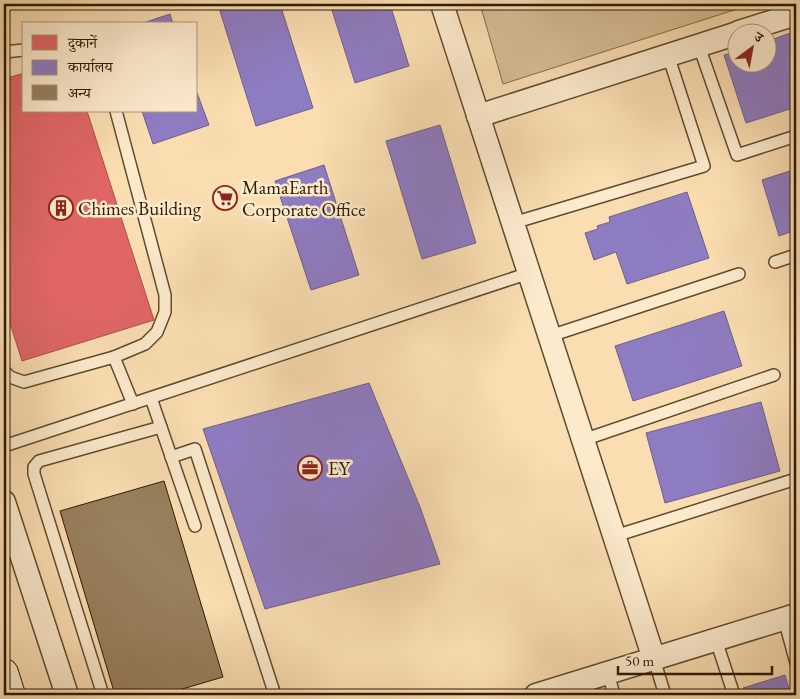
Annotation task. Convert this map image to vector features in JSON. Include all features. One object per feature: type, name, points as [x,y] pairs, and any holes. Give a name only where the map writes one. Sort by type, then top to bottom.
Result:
[{"type":"street","points":[[442,4],[654,659]]},
{"type":"street","points":[[772,22],[796,14]]},
{"type":"street","points":[[478,116],[728,36]]},
{"type":"street","points":[[4,502],[67,695]]},
{"type":"street","points":[[541,694],[790,617]]},
{"type":"street","points":[[4,673],[11,695]]},
{"type":"lane","points":[[699,46],[737,155],[796,136]]},
{"type":"lane","points":[[4,52],[22,50]]},
{"type":"lane","points":[[513,223],[704,166],[668,55]]},
{"type":"lane","points":[[4,371],[10,378],[24,382],[114,357],[145,344],[157,332],[165,312],[165,295],[116,112]]},
{"type":"lane","points":[[775,262],[796,254]]},
{"type":"lane","points":[[4,446],[529,273]]},
{"type":"lane","points":[[550,336],[740,274]]},
{"type":"lane","points":[[114,357],[133,404]]},
{"type":"lane","points":[[583,440],[774,375]]},
{"type":"lane","points":[[152,398],[195,526]]},
{"type":"lane","points":[[103,695],[34,474],[34,467],[39,461],[162,427]]},
{"type":"lane","points":[[171,457],[195,449],[275,695]]},
{"type":"lane","points":[[615,536],[796,479]]},
{"type":"lane","points":[[790,617],[796,662]]},
{"type":"lane","points":[[716,640],[734,695]]},
{"type":"lane","points":[[654,659],[665,695]]},
{"type":"lane","points":[[608,673],[614,695]]},
{"type":"shaded area","points":[[480,4],[753,4],[503,84]]},
{"type":"building: दुकानें","name":"Chimes Building","points":[[22,74],[22,112],[87,112],[154,320],[22,361],[4,304],[4,79]]},
{"type":"building: कार्यालय","points":[[234,4],[280,4],[313,108],[256,126],[219,8]]},
{"type":"building: कार्यालय","points":[[330,4],[390,4],[409,66],[355,83]]},
{"type":"building: कार्यालय","points":[[170,14],[172,22],[146,22]]},
{"type":"building: कार्यालय","points":[[796,31],[796,107],[746,123],[730,72],[778,72],[778,37]]},
{"type":"building: कार्यालय","points":[[728,54],[728,67],[724,55]]},
{"type":"building: कार्यालय","points":[[198,95],[209,125],[153,144],[142,112],[198,112]]},
{"type":"building: कार्यालय","points":[[440,125],[476,243],[422,259],[386,141]]},
{"type":"building: कार्यालय","points":[[324,165],[359,275],[311,290],[275,181]]},
{"type":"building: कार्यालय","points":[[796,169],[796,230],[779,236],[762,180]]},
{"type":"building: कार्यालय","points":[[687,192],[709,258],[627,284],[616,252],[594,260],[585,233],[598,229],[597,226],[610,222],[609,217]]},
{"type":"building: कार्यालय","points":[[724,311],[742,366],[633,401],[615,346]]},
{"type":"building: कार्यालय","name":"EY","points":[[369,383],[420,507],[440,564],[265,609],[203,429]]},
{"type":"building: कार्यालय","points":[[761,402],[780,471],[665,503],[646,433]]},
{"type":"building: कार्यालय","points":[[785,675],[791,695],[745,695],[743,688]]},
{"type":"building: अन्य","points":[[164,481],[223,677],[162,695],[115,695],[60,511]]},
{"type":"place","name":"MamaEarth Corporate Office","points":[[225,198]]},
{"type":"place","name":"Chimes Building","points":[[61,208]]},
{"type":"place","name":"EY","points":[[310,468]]}]
